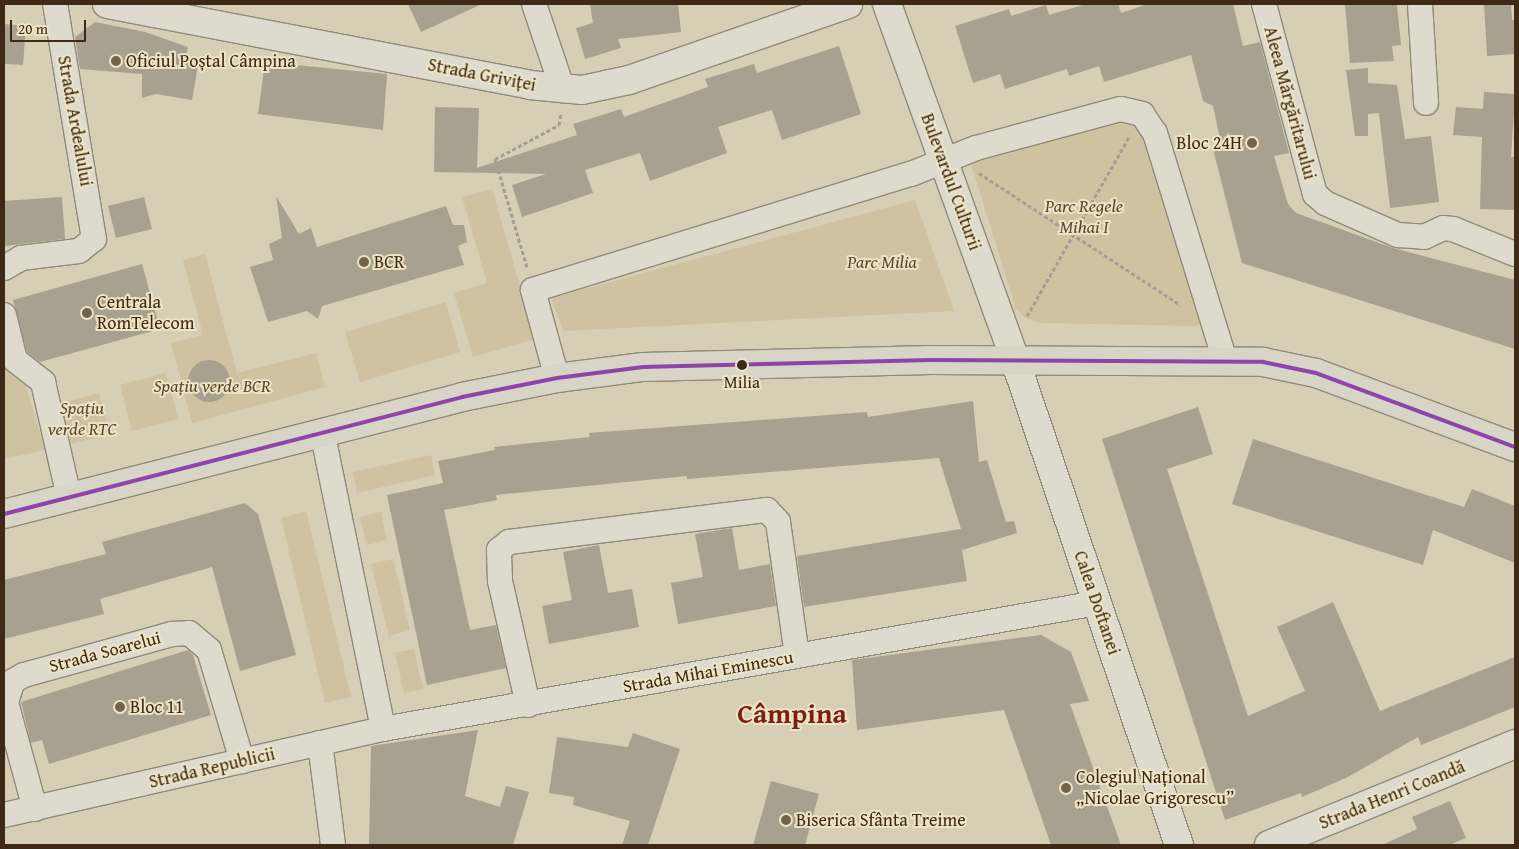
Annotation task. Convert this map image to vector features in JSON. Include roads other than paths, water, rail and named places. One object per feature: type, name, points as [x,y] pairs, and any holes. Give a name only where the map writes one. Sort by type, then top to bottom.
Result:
[{"type":"main road","name":"Strada Griviței","points":[[107,4],[564,90],[606,87],[848,4]]},
{"type":"main road","name":"Bulevardul Culturii","points":[[886,4],[1015,360]]},
{"type":"main road","points":[[4,514],[322,431],[557,378],[643,367],[758,362],[1015,360],[1225,360],[1263,362],[1316,373],[1515,447]]},
{"type":"main road","name":"Calea Doftanei","points":[[1015,360],[1179,845]]},
{"type":"main road","name":"Strada Henri Coandă","points":[[1269,845],[1515,744]]},
{"type":"street","name":"Strada Ardealului","points":[[4,268],[21,258],[79,251],[94,239],[55,4]]},
{"type":"street","points":[[534,4],[564,90]]},
{"type":"street","name":"Aleea Mărgăritarului","points":[[1264,4],[1315,194],[1326,203],[1398,235],[1424,237],[1443,228],[1454,229],[1515,254]]},
{"type":"street","points":[[1420,4],[1426,103]]},
{"type":"street","points":[[557,378],[533,290],[943,161],[976,148],[1121,109],[1142,114],[1154,133],[1225,360]]},
{"type":"street","points":[[4,315],[15,360],[42,382],[68,497]]},
{"type":"street","points":[[322,431],[383,729]]},
{"type":"street","points":[[528,705],[500,582],[499,550],[509,542],[767,510],[778,522],[797,656]]},
{"type":"street","name":"Strada Mihai Eminescu","points":[[320,743],[383,729],[528,705],[1097,603]]},
{"type":"street","name":"Strada Soarelui","points":[[35,809],[6,702],[6,690],[24,675],[172,634],[189,633],[209,650],[242,761]]},
{"type":"street","points":[[320,743],[333,845]]},
{"type":"street","name":"Strada Republicii","points":[[4,815],[320,743]]},
{"type":"place","name":"Oficiul Poștal Câmpina","points":[[116,61]]},
{"type":"place","name":"Bloc 24H","points":[[1252,143]]},
{"type":"place","name":"BCR","points":[[364,262]]},
{"type":"place","name":"Centrala RomTelecom","points":[[87,313]]},
{"type":"place","name":"Milia","points":[[742,365]]},
{"type":"place","name":"Bloc 11","points":[[120,707]]},
{"type":"place","name":"Colegiul Național „Nicolae Grigorescu”","points":[[1066,788]]},
{"type":"place","name":"Biserica Sfânta Treime","points":[[786,820]]},
{"type":"district","name":"Câmpina","points":[[792,713]]},
{"type":"park label","name":"Parc Regele Mihai I","points":[[1084,217]]},
{"type":"park label","name":"Parc Milia","points":[[882,262]]},
{"type":"park label","name":"Spațiu verde BCR","points":[[212,386]]},
{"type":"park label","name":"Spațiu verde RTC","points":[[82,419]]}]
